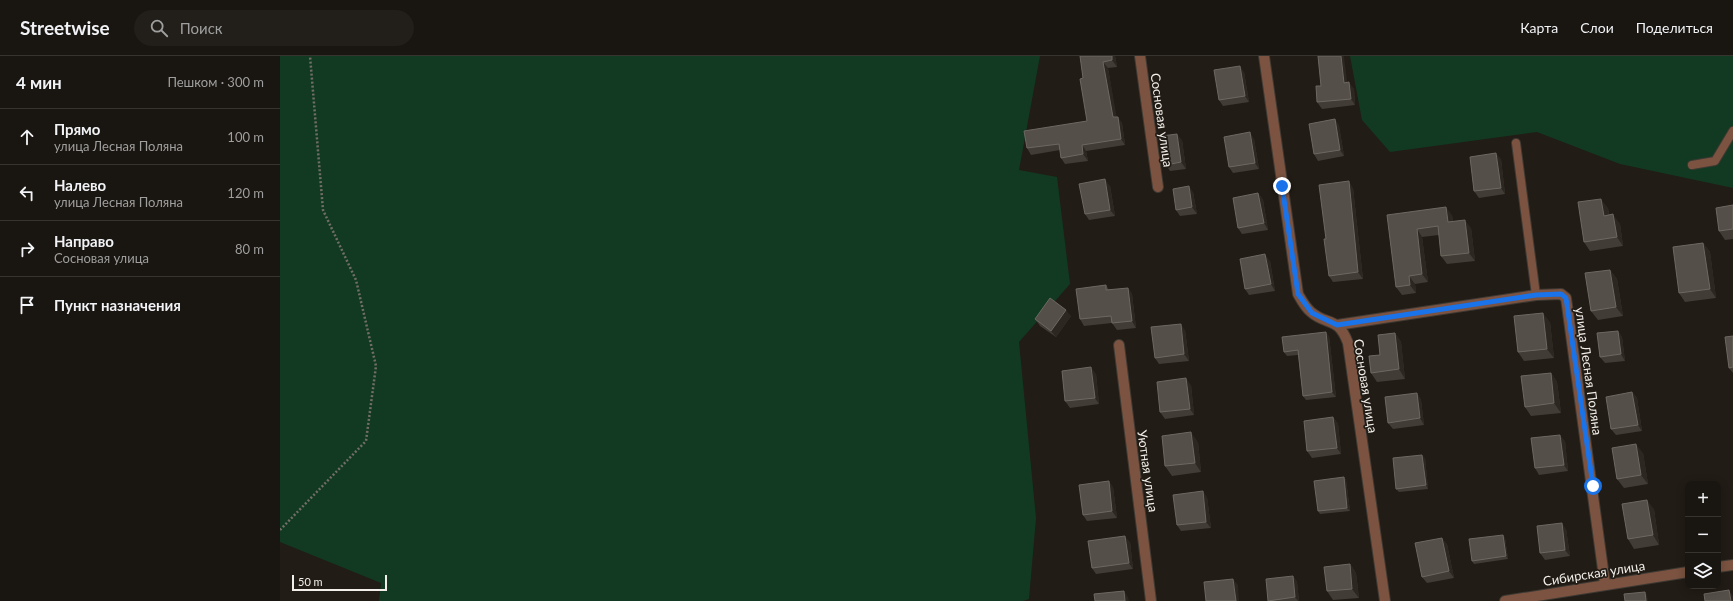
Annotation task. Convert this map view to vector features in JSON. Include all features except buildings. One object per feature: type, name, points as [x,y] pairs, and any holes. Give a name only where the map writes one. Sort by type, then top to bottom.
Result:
[{"type":"street","name":"Сосновая улица","points":[[1140,56],[1158,187]]},
{"type":"street","points":[[1264,56],[1298,294],[1312,313],[1337,325]]},
{"type":"street","name":"улица Лесная Поляна","points":[[1337,325],[1536,295],[1556,293],[1561,294],[1566,298],[1606,584]]},
{"type":"street","name":"Сосновая улица","points":[[1337,325],[1344,333],[1348,343],[1385,601]]},
{"type":"street","name":"Уютная улица","points":[[1118,345],[1152,601]]},
{"type":"street","points":[[1721,567],[1733,565]]},
{"type":"street","name":"Сибирская улица","points":[[1505,601],[1685,572]]},
{"type":"lane","points":[[1692,165],[1715,161],[1733,131]]},
{"type":"lane","points":[[1516,142],[1536,295]]},
{"type":"path","points":[[280,530],[366,441],[376,366],[356,280],[323,210],[310,56]]},
{"type":"green space","points":[[280,56],[1040,56],[1019,170],[1057,177],[1070,284],[1019,342],[1036,518],[1029,599],[1023,601],[379,601],[381,583],[280,542]]},
{"type":"green space","points":[[1350,56],[1733,56],[1733,188],[1620,164],[1537,132],[1390,152],[1362,120]]},
{"type":"route","points":[[1282,186],[1298,294],[1312,313],[1337,325],[1536,295],[1556,293],[1561,294],[1566,298],[1593,486]]}]
